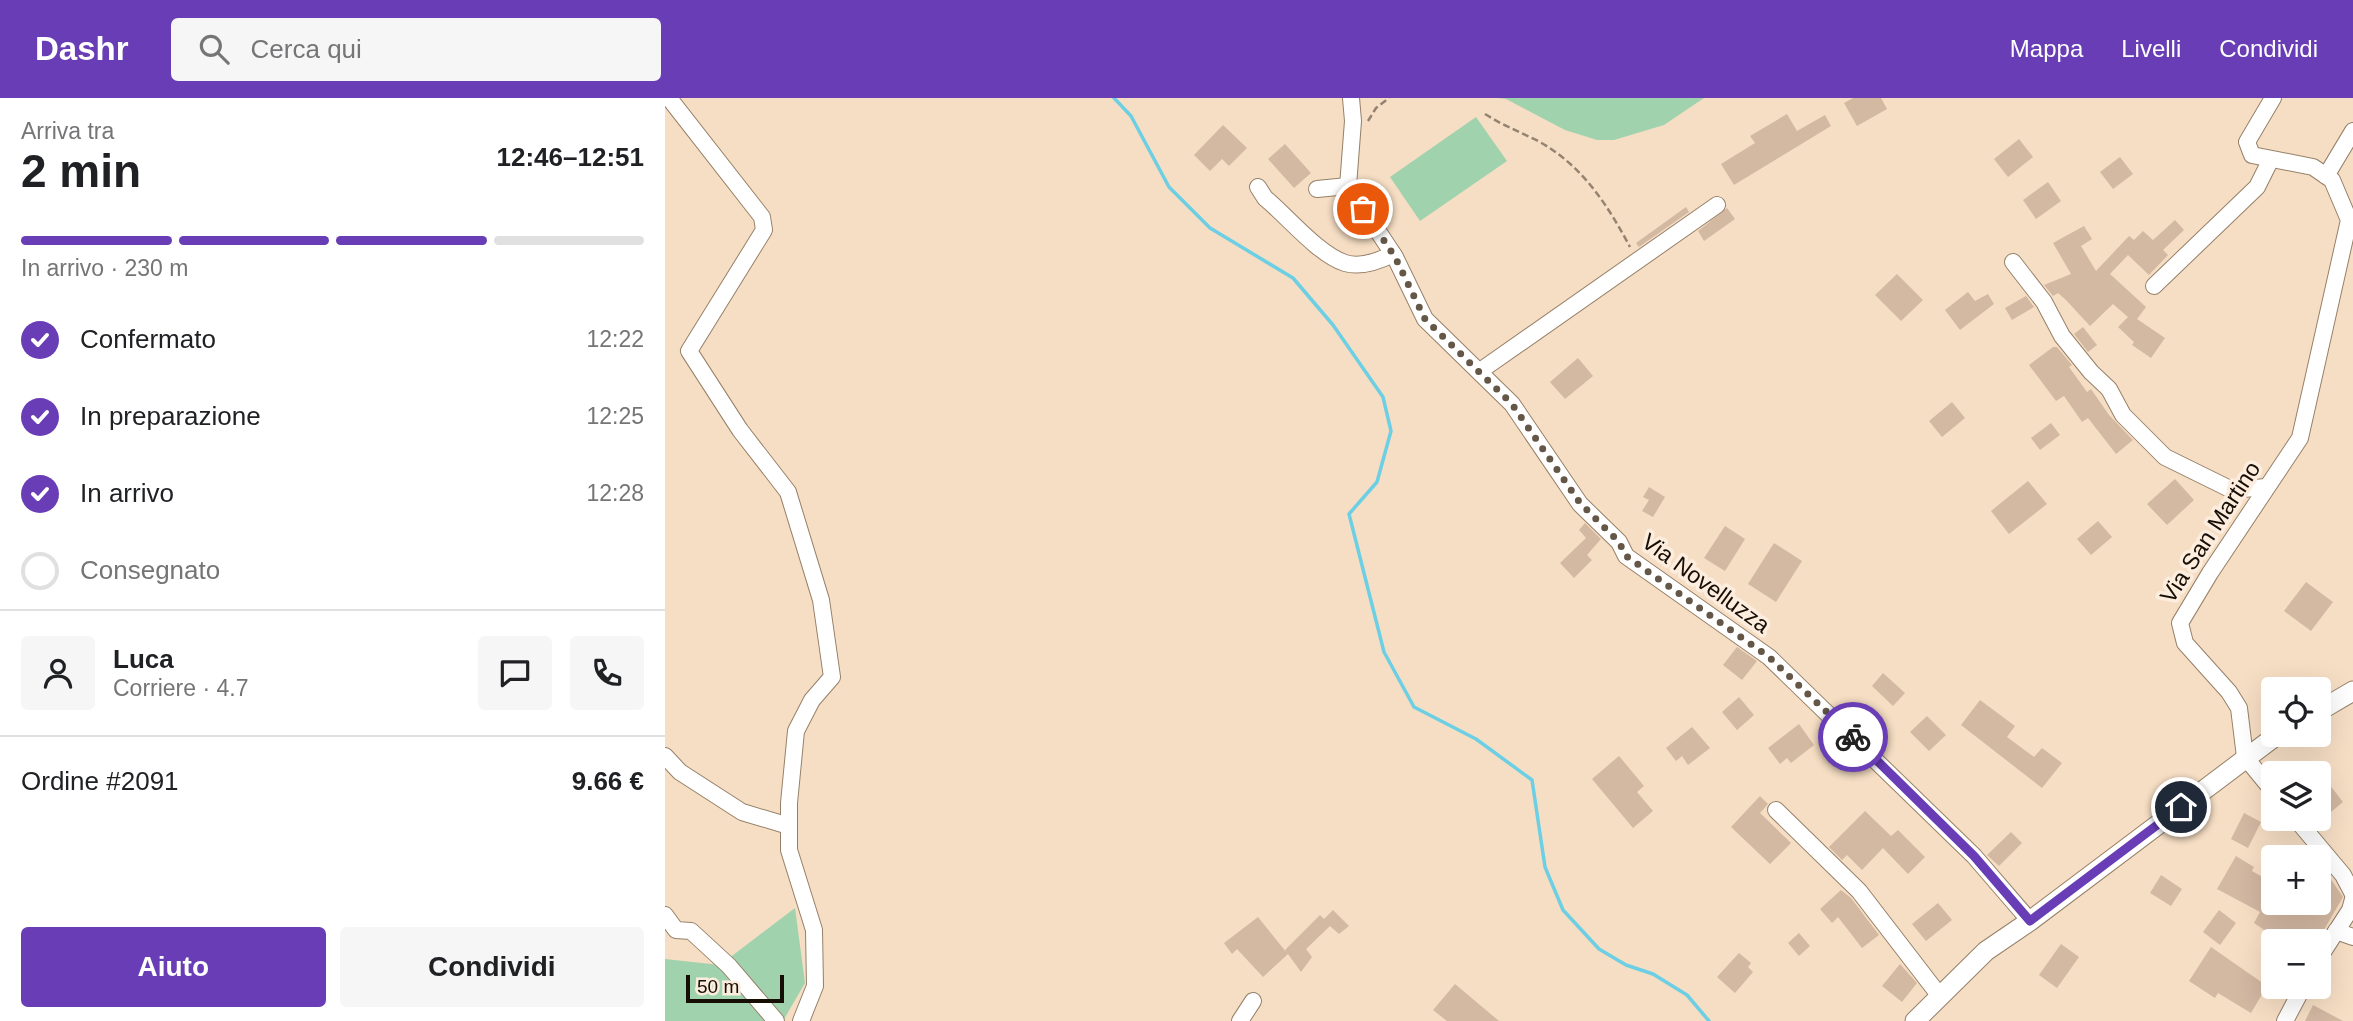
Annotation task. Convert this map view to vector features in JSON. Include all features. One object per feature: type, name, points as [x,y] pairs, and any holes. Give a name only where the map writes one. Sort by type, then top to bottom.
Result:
[{"type":"street","points":[[669,98],[762,217],[764,230],[689,351],[740,430],[788,492],[821,600],[832,677],[812,700],[796,732],[789,826],[789,850],[814,930],[815,986],[801,1021]]},
{"type":"street","points":[[1317,189],[1348,186],[1353,121],[1351,98]]},
{"type":"street","points":[[2273,98],[2247,142],[2252,155],[2270,161],[2287,160],[2313,167],[2326,176],[2353,131]]},
{"type":"street","points":[[2154,286],[2257,187],[2270,161]]},
{"type":"street","name":"Via San Martino","points":[[2245,757],[2239,708],[2229,692],[2185,643],[2181,623],[2300,438],[2349,220],[2342,198],[2326,176]]},
{"type":"street","name":"Via Novelluzza","points":[[1348,186],[1393,254],[1425,319],[1512,404],[1580,503],[1619,542],[1626,556],[1769,657],[1974,856],[2030,921]]},
{"type":"street","points":[[1258,187],[1265,198],[1323,250],[1345,263],[1377,261],[1393,254]]},
{"type":"street","points":[[1480,371],[1717,205]]},
{"type":"street","points":[[2013,262],[2044,302],[2062,336],[2091,372],[2109,389],[2123,415],[2165,457],[2232,490],[2266,487]]},
{"type":"street","points":[[2331,704],[2353,691]]},
{"type":"street","points":[[1915,1021],[1938,995],[1986,951],[2030,921],[2261,746]]},
{"type":"street","points":[[665,757],[680,772],[742,812],[789,826]]},
{"type":"street","points":[[2245,757],[2261,776]]},
{"type":"street","points":[[1776,810],[1859,891],[1938,995]]},
{"type":"street","points":[[2306,831],[2343,875],[2353,896],[2350,910],[2331,939]]},
{"type":"street","points":[[665,915],[676,930],[691,930],[729,966],[776,1021]]},
{"type":"street","points":[[2336,931],[2353,937]]},
{"type":"street","points":[[2285,1021],[2297,999]]},
{"type":"street","points":[[1240,1021],[1253,1001]]},
{"type":"path","points":[[1485,114],[1555,152],[1598,190],[1637,261]]},
{"type":"green space","points":[[1498,98],[1704,98],[1664,125],[1614,140],[1597,140],[1565,130],[1506,99]]},
{"type":"green space","points":[[1476,117],[1507,161],[1420,221],[1390,177]]},
{"type":"green space","points":[[795,908],[805,983],[783,1021],[665,1021],[665,959],[720,965]]},
{"type":"building","points":[[1853,98],[1881,98],[1887,109],[1857,126],[1844,103]]},
{"type":"building","points":[[1787,114],[1797,131],[1825,115],[1831,126],[1734,185],[1721,164],[1755,143],[1750,136]]},
{"type":"building","points":[[1223,125],[1247,148],[1229,166],[1222,159],[1210,171],[1194,155]]},
{"type":"building","points":[[2019,139],[2033,157],[2008,177],[1994,159]]},
{"type":"building","points":[[1285,144],[1311,173],[1294,188],[1268,159]]},
{"type":"building","points":[[2120,157],[2133,174],[2113,189],[2100,172]]},
{"type":"building","points":[[2048,182],[2061,201],[2036,219],[2023,200]]},
{"type":"building","points":[[1686,207],[1689,212],[1639,247],[1636,243]]},
{"type":"building","points":[[1727,208],[1735,219],[1704,241],[1698,231]]},
{"type":"building","points":[[2175,220],[2184,230],[2163,250],[2168,255],[2149,275],[2128,255],[2110,274],[2146,307],[2137,319],[2165,338],[2151,358],[2132,345],[2134,342],[2118,327],[2128,317],[2113,304],[2090,326],[2066,300],[2058,293],[2053,296],[2044,285],[2071,274],[2053,243],[2084,226],[2092,239],[2081,246],[2096,271],[2129,236],[2134,240],[2143,231],[2153,240]]},
{"type":"building","points":[[1897,274],[1923,300],[1901,321],[1875,295]]},
{"type":"building","points":[[1968,292],[1975,301],[1988,294],[1994,304],[1960,330],[1945,310]]},
{"type":"building","points":[[2026,296],[2034,307],[2012,320],[2005,308]]},
{"type":"building","points":[[2083,327],[2097,345],[2088,352],[2074,334]]},
{"type":"building","points":[[2053,347],[2057,347],[2072,365],[2069,367],[2087,392],[2091,389],[2109,415],[2133,440],[2116,454],[2088,418],[2082,422],[2064,396],[2056,401],[2029,365]]},
{"type":"building","points":[[1578,358],[1593,376],[1565,399],[1550,382]]},
{"type":"building","points":[[1952,402],[1965,418],[1942,437],[1929,421]]},
{"type":"building","points":[[2051,423],[2060,435],[2040,450],[2031,438]]},
{"type":"building","points":[[2175,479],[2194,500],[2167,525],[2147,504]]},
{"type":"building","points":[[2028,481],[2047,504],[2009,534],[1991,511]]},
{"type":"building","points":[[1649,487],[1665,497],[1653,517],[1642,511],[1649,500],[1643,497]]},
{"type":"building","points":[[2098,521],[2112,537],[2091,555],[2077,539]]},
{"type":"building","points":[[1585,523],[1601,539],[1587,555],[1592,560],[1574,578],[1560,563],[1586,538],[1579,530]]},
{"type":"building","points":[[1725,526],[1745,539],[1725,571],[1704,558]]},
{"type":"building","points":[[1774,543],[1802,561],[1776,602],[1748,584]]},
{"type":"building","points":[[2306,582],[2333,602],[2311,631],[2284,611]]},
{"type":"building","points":[[1737,647],[1757,661],[1742,680],[1723,665]]},
{"type":"building","points":[[1883,673],[1905,693],[1893,706],[1872,686]]},
{"type":"building","points":[[1739,697],[1754,715],[1737,730],[1722,712]]},
{"type":"building","points":[[1980,700],[2015,726],[2007,737],[2034,757],[2042,748],[2062,763],[2042,788],[1961,725]]},
{"type":"building","points":[[1927,716],[1946,735],[1929,751],[1910,732]]},
{"type":"building","points":[[1799,724],[1814,745],[1791,763],[1787,758],[1780,764],[1768,748]]},
{"type":"building","points":[[1692,727],[1710,748],[1688,765],[1682,756],[1676,761],[1666,748]]},
{"type":"building","points":[[1619,756],[1644,786],[1637,792],[1653,811],[1633,828],[1592,779]]},
{"type":"building","points":[[2331,787],[2343,802],[2331,812]]},
{"type":"building","points":[[1760,796],[1768,804],[1760,813],[1791,843],[1770,864],[1731,827]]},
{"type":"building","points":[[1865,811],[1891,836],[1898,830],[1925,857],[1908,874],[1883,848],[1862,870],[1847,855],[1842,860],[1829,847]]},
{"type":"building","points":[[2244,813],[2261,822],[2248,848],[2231,839]]},
{"type":"building","points":[[2011,832],[2022,843],[1999,866],[1987,855]]},
{"type":"building","points":[[2236,856],[2254,867],[2252,871],[2261,876],[2261,915],[2331,915],[2331,880],[2343,897],[2325,929],[2263,929],[2254,923],[2260,912],[2217,889]]},
{"type":"building","points":[[2161,875],[2182,889],[2171,906],[2150,893]]},
{"type":"building","points":[[1841,890],[1851,898],[1879,935],[1862,948],[1838,917],[1832,923],[1820,909]]},
{"type":"building","points":[[1938,903],[1952,920],[1926,941],[1912,924]]},
{"type":"building","points":[[1333,910],[1349,926],[1339,934],[1330,926],[1306,949],[1312,957],[1301,972],[1288,954],[1263,977],[1237,949],[1232,954],[1224,943],[1258,917],[1287,953],[1285,950],[1320,915],[1324,919]]},
{"type":"building","points":[[2219,910],[2236,923],[2220,945],[2203,932]]},
{"type":"building","points":[[1799,933],[1810,946],[1799,956],[1788,943]]},
{"type":"building","points":[[2061,944],[2079,957],[2057,988],[2039,975]]},
{"type":"building","points":[[2211,947],[2261,982],[2261,996],[2251,1013],[2218,993],[2215,998],[2189,981]]},
{"type":"building","points":[[1739,953],[1751,963],[1748,967],[1753,972],[1735,993],[1717,977]]},
{"type":"building","points":[[1900,964],[1917,983],[1902,1002],[1882,986]]},
{"type":"building","points":[[1455,984],[1499,1021],[1447,1021],[1433,1010]]},
{"type":"building","points":[[2313,1005],[2343,1021],[2305,1021]]},
{"type":"waterway","points":[[1114,98],[1131,116],[1169,187],[1210,228],[1293,278],[1333,325],[1383,397],[1391,431],[1377,482],[1349,514],[1384,652],[1414,707],[1476,739],[1532,780],[1545,867],[1563,910],[1599,949],[1626,965],[1653,974],[1687,995],[1709,1021]]},
{"type":"way so far","points":[[1363,209],[1395,257],[1431,327],[1490,380],[1512,404],[1580,503],[1619,542],[1626,556],[1769,657],[1853,737]]},
{"type":"route","points":[[1853,737],[1974,856],[2030,921],[2181,807]]}]
